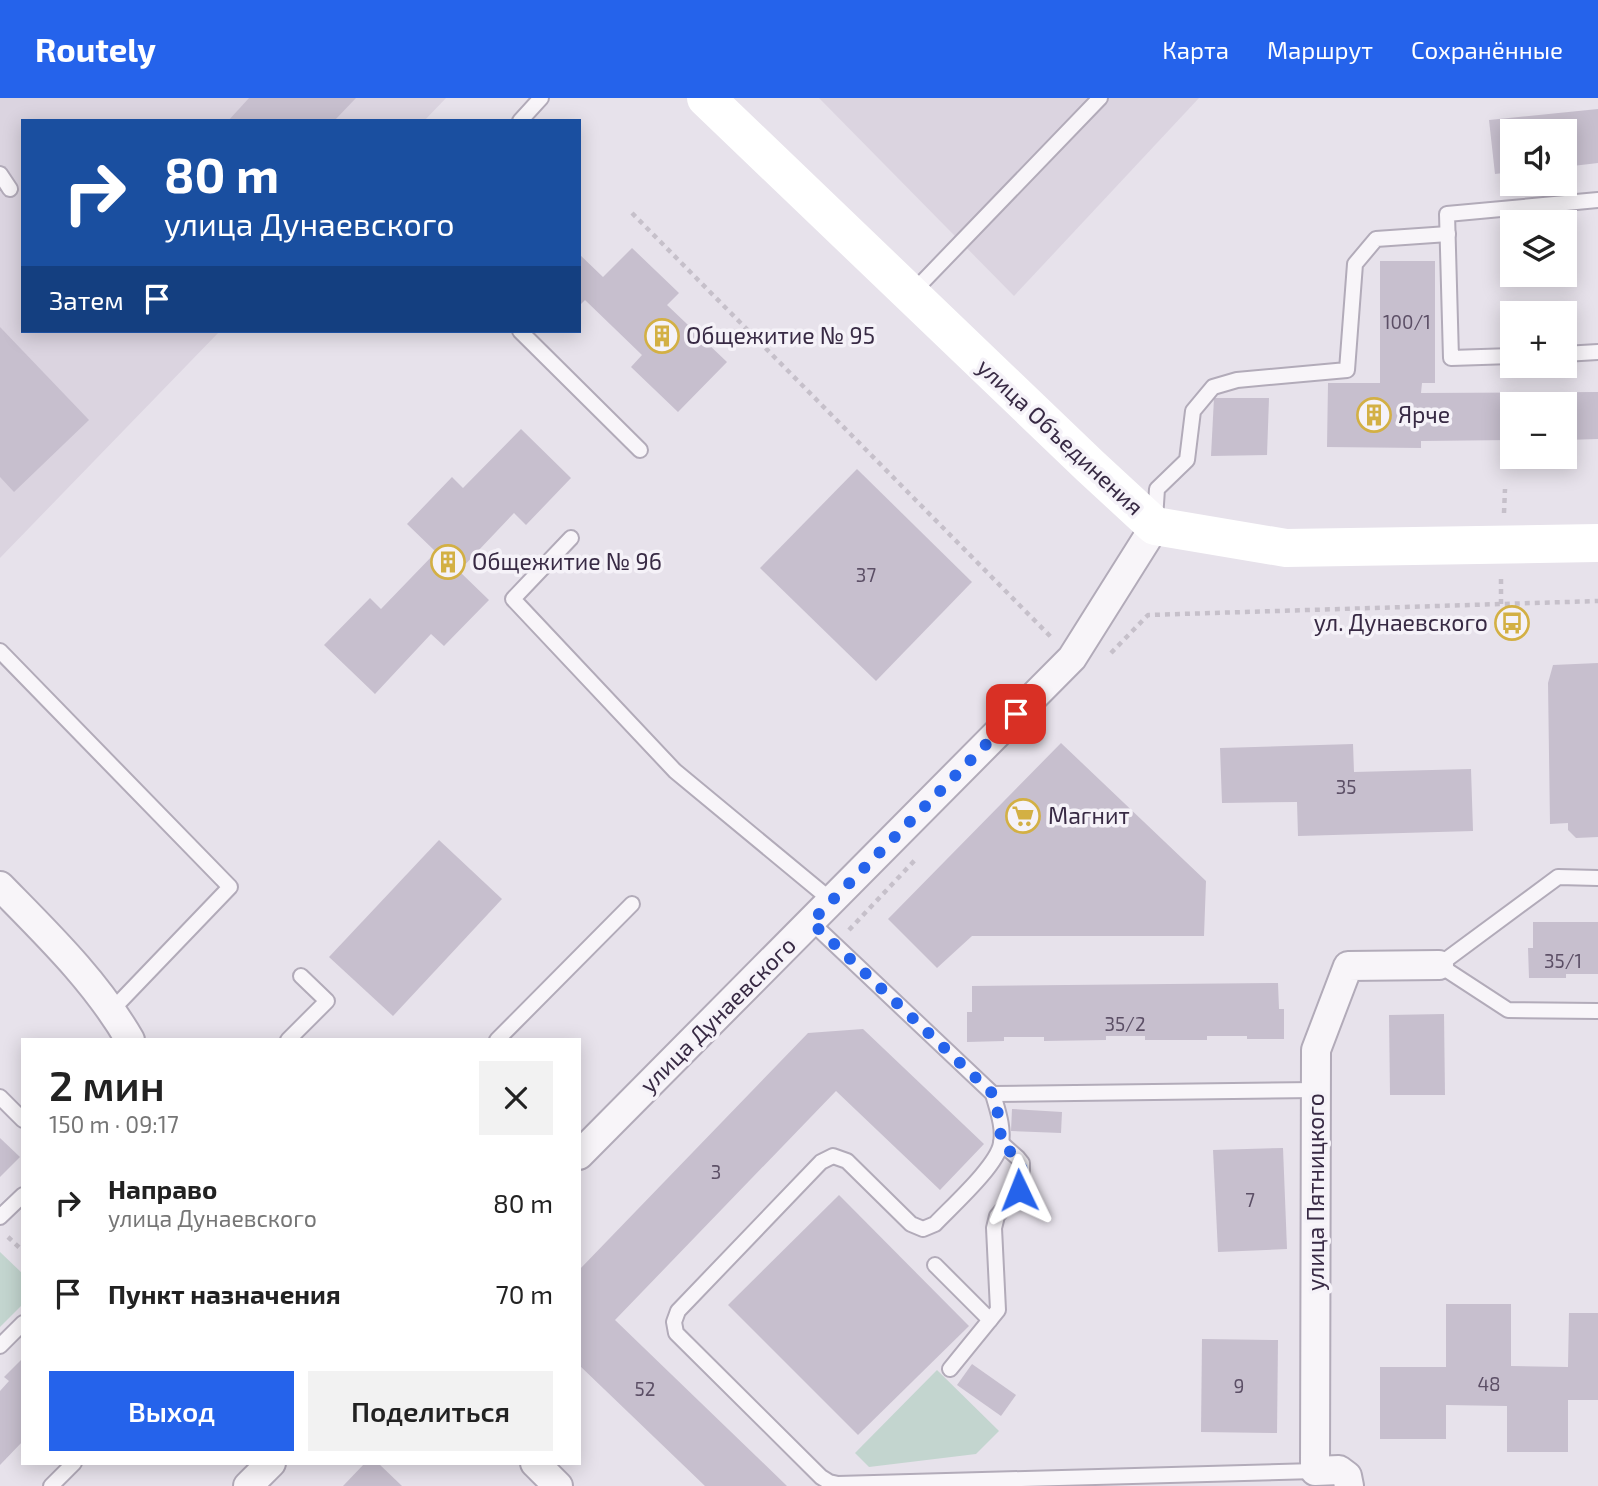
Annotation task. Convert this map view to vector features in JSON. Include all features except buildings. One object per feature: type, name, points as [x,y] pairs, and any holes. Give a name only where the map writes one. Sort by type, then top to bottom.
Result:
[{"type":"street","name":"улица Объединения","points":[[706,98],[1155,526],[1286,548],[1598,543]]},
{"type":"street","name":"улица Дунаевского","points":[[581,1153],[1072,658],[1155,526]]},
{"type":"street","points":[[0,886],[73,960],[129,1038]]},
{"type":"street","name":"улица Пятницкого","points":[[1315,1471],[1316,1050],[1348,966],[1439,965]]},
{"type":"street","points":[[537,1465],[558,1486]]},
{"type":"street","points":[[1315,1471],[1339,1471],[1347,1476],[1349,1486]]},
{"type":"lane","points":[[522,119],[541,98]]},
{"type":"lane","points":[[910,295],[1100,98]]},
{"type":"lane","points":[[0,174],[10,188]]},
{"type":"lane","points":[[1500,356],[1451,358],[1447,214],[1598,200]]},
{"type":"lane","points":[[1155,526],[1157,489],[1187,460],[1193,411],[1213,387],[1237,380],[1347,370],[1355,264],[1376,239],[1448,234]]},
{"type":"lane","points":[[522,333],[640,450]]},
{"type":"lane","points":[[1577,353],[1598,352]]},
{"type":"lane","points":[[571,538],[513,599],[676,771],[832,901]]},
{"type":"lane","points":[[0,651],[230,887],[111,1011]]},
{"type":"lane","points":[[1598,878],[1558,877],[1439,965],[1508,1010],[1598,1011]]},
{"type":"lane","points":[[499,1038],[632,904]]},
{"type":"lane","points":[[811,922],[993,1094],[1000,1122],[1001,1143],[995,1161],[935,1224],[923,1228],[911,1224],[847,1161],[833,1156],[821,1162],[678,1311],[674,1322],[676,1333],[821,1477],[838,1484],[1158,1481],[1315,1471]]},
{"type":"lane","points":[[290,1038],[327,1001],[301,976]]},
{"type":"lane","points":[[993,1094],[1316,1090]]},
{"type":"lane","points":[[0,1097],[21,1117]]},
{"type":"lane","points":[[950,1368],[996,1314],[998,1306],[993,1228],[995,1221],[1019,1190],[1022,1170],[1022,1163],[1001,1143]]},
{"type":"lane","points":[[0,1217],[21,1197]]},
{"type":"lane","points":[[935,1265],[990,1320]]},
{"type":"lane","points":[[0,1346],[21,1325]]},
{"type":"lane","points":[[51,1486],[72,1465]]},
{"type":"path","points":[[632,213],[1072,658]]},
{"type":"path","points":[[1109,655],[1148,615],[1598,601]]},
{"type":"path","points":[[836,945],[920,855]]},
{"type":"path","points":[[0,1228],[21,1249]]},
{"type":"shaded area","points":[[0,98],[446,98],[426,119],[21,119],[21,333],[218,333],[0,558]]},
{"type":"shaded area","points":[[819,98],[1199,98],[1014,296]]},
{"type":"shaded area","points":[[0,1252],[21,1272],[21,1306],[0,1327]]},
{"type":"shaded area","points":[[937,1370],[999,1431],[976,1454],[869,1467],[855,1453]]},
{"type":"place","name":"Общежитие № 95","points":[[662,336]]},
{"type":"place","name":"Ярче","points":[[1374,415]]},
{"type":"place","name":"Общежитие № 96","points":[[448,562]]},
{"type":"place","name":"ул. Дунаевского","points":[[1512,623]]},
{"type":"place","name":"Магнит","points":[[1023,816]]},
{"type":"route","points":[[1016,714],[811,922],[993,1094],[1000,1122],[1001,1143],[1022,1163],[1019,1190]]}]
